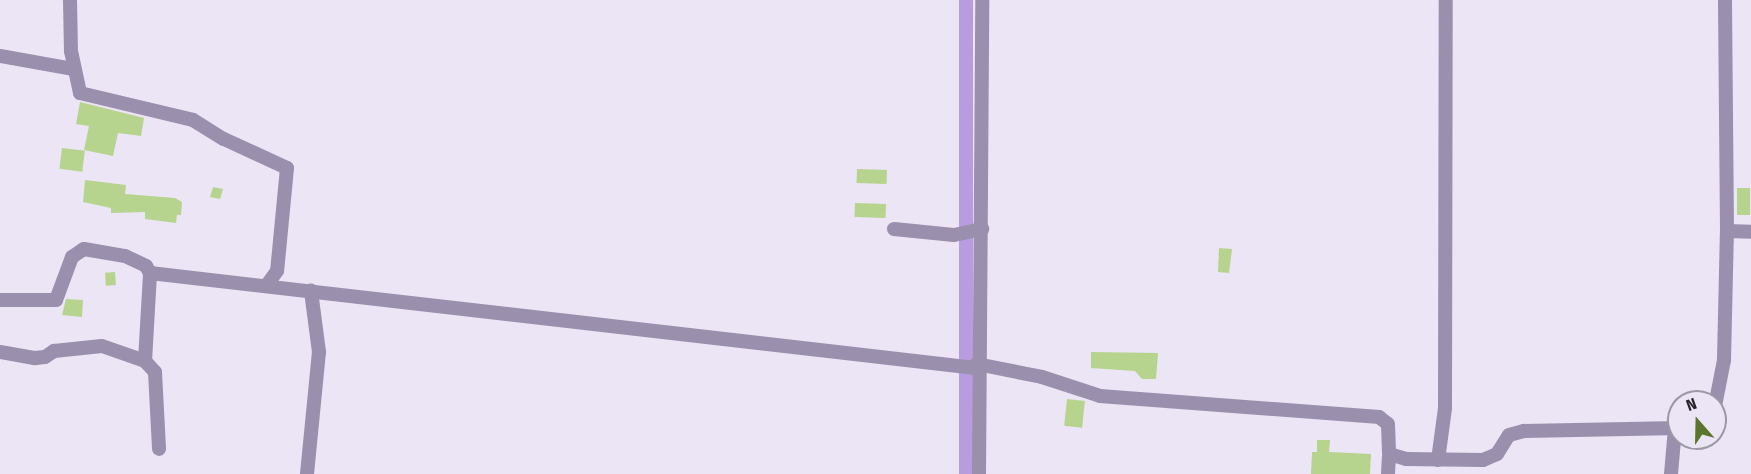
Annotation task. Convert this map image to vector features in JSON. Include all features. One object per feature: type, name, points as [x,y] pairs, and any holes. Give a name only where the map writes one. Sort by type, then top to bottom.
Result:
[{"type":"street","points":[[70,0],[74,69],[77,87],[85,96],[184,117],[224,139],[285,165],[288,178],[276,271],[267,285]]},
{"type":"street","points":[[979,474],[973,232],[982,0]]},
{"type":"street","points":[[1438,460],[1445,408],[1446,0]]},
{"type":"street","points":[[1718,390],[1724,360],[1728,231],[1725,0]]},
{"type":"street","points":[[0,56],[74,69]]},
{"type":"street","points":[[894,229],[973,232]]},
{"type":"street","points":[[1728,231],[1751,232]]},
{"type":"street","points":[[0,300],[56,300],[72,257],[84,249],[125,256],[146,266],[150,273],[145,361]]},
{"type":"street","points":[[150,273],[955,363],[1051,380],[1100,396],[1379,417],[1388,424],[1388,474]]},
{"type":"street","points":[[307,474],[319,352],[311,291]]},
{"type":"street","points":[[0,352],[35,358],[45,357],[54,351],[102,346],[145,361],[155,372],[159,449]]},
{"type":"street","points":[[1389,454],[1398,458],[1438,460],[1491,458],[1515,432],[1667,428]]},
{"type":"street","points":[[1671,474],[1674,450]]},
{"type":"building","points":[[80,102],[144,118],[141,136],[118,133],[113,156],[84,150],[89,126],[76,124]]},
{"type":"building","points":[[62,148],[85,151],[82,172],[59,169]]},
{"type":"building","points":[[857,169],[887,170],[886,184],[857,183]]},
{"type":"building","points":[[85,180],[126,185],[125,194],[175,198],[182,202],[181,215],[177,215],[176,223],[145,219],[145,212],[111,213],[111,208],[83,202]]},
{"type":"building","points":[[213,187],[223,189],[220,199],[210,197]]},
{"type":"building","points":[[1737,188],[1750,188],[1750,215],[1737,215]]},
{"type":"building","points":[[855,203],[886,204],[885,218],[855,217]]},
{"type":"building","points":[[1219,248],[1232,249],[1229,273],[1218,272]]},
{"type":"building","points":[[115,272],[116,285],[106,286],[105,273]]},
{"type":"building","points":[[66,299],[83,300],[82,317],[62,315]]},
{"type":"building","points":[[1091,352],[1158,353],[1156,379],[1142,379],[1135,371],[1091,368]]},
{"type":"building","points":[[1067,399],[1085,401],[1082,428],[1064,426]]},
{"type":"building","points":[[1317,440],[1330,440],[1329,452],[1371,454],[1370,474],[1311,474],[1312,452],[1317,452]]},
{"type":"waterway","points":[[966,0],[966,474]]}]
